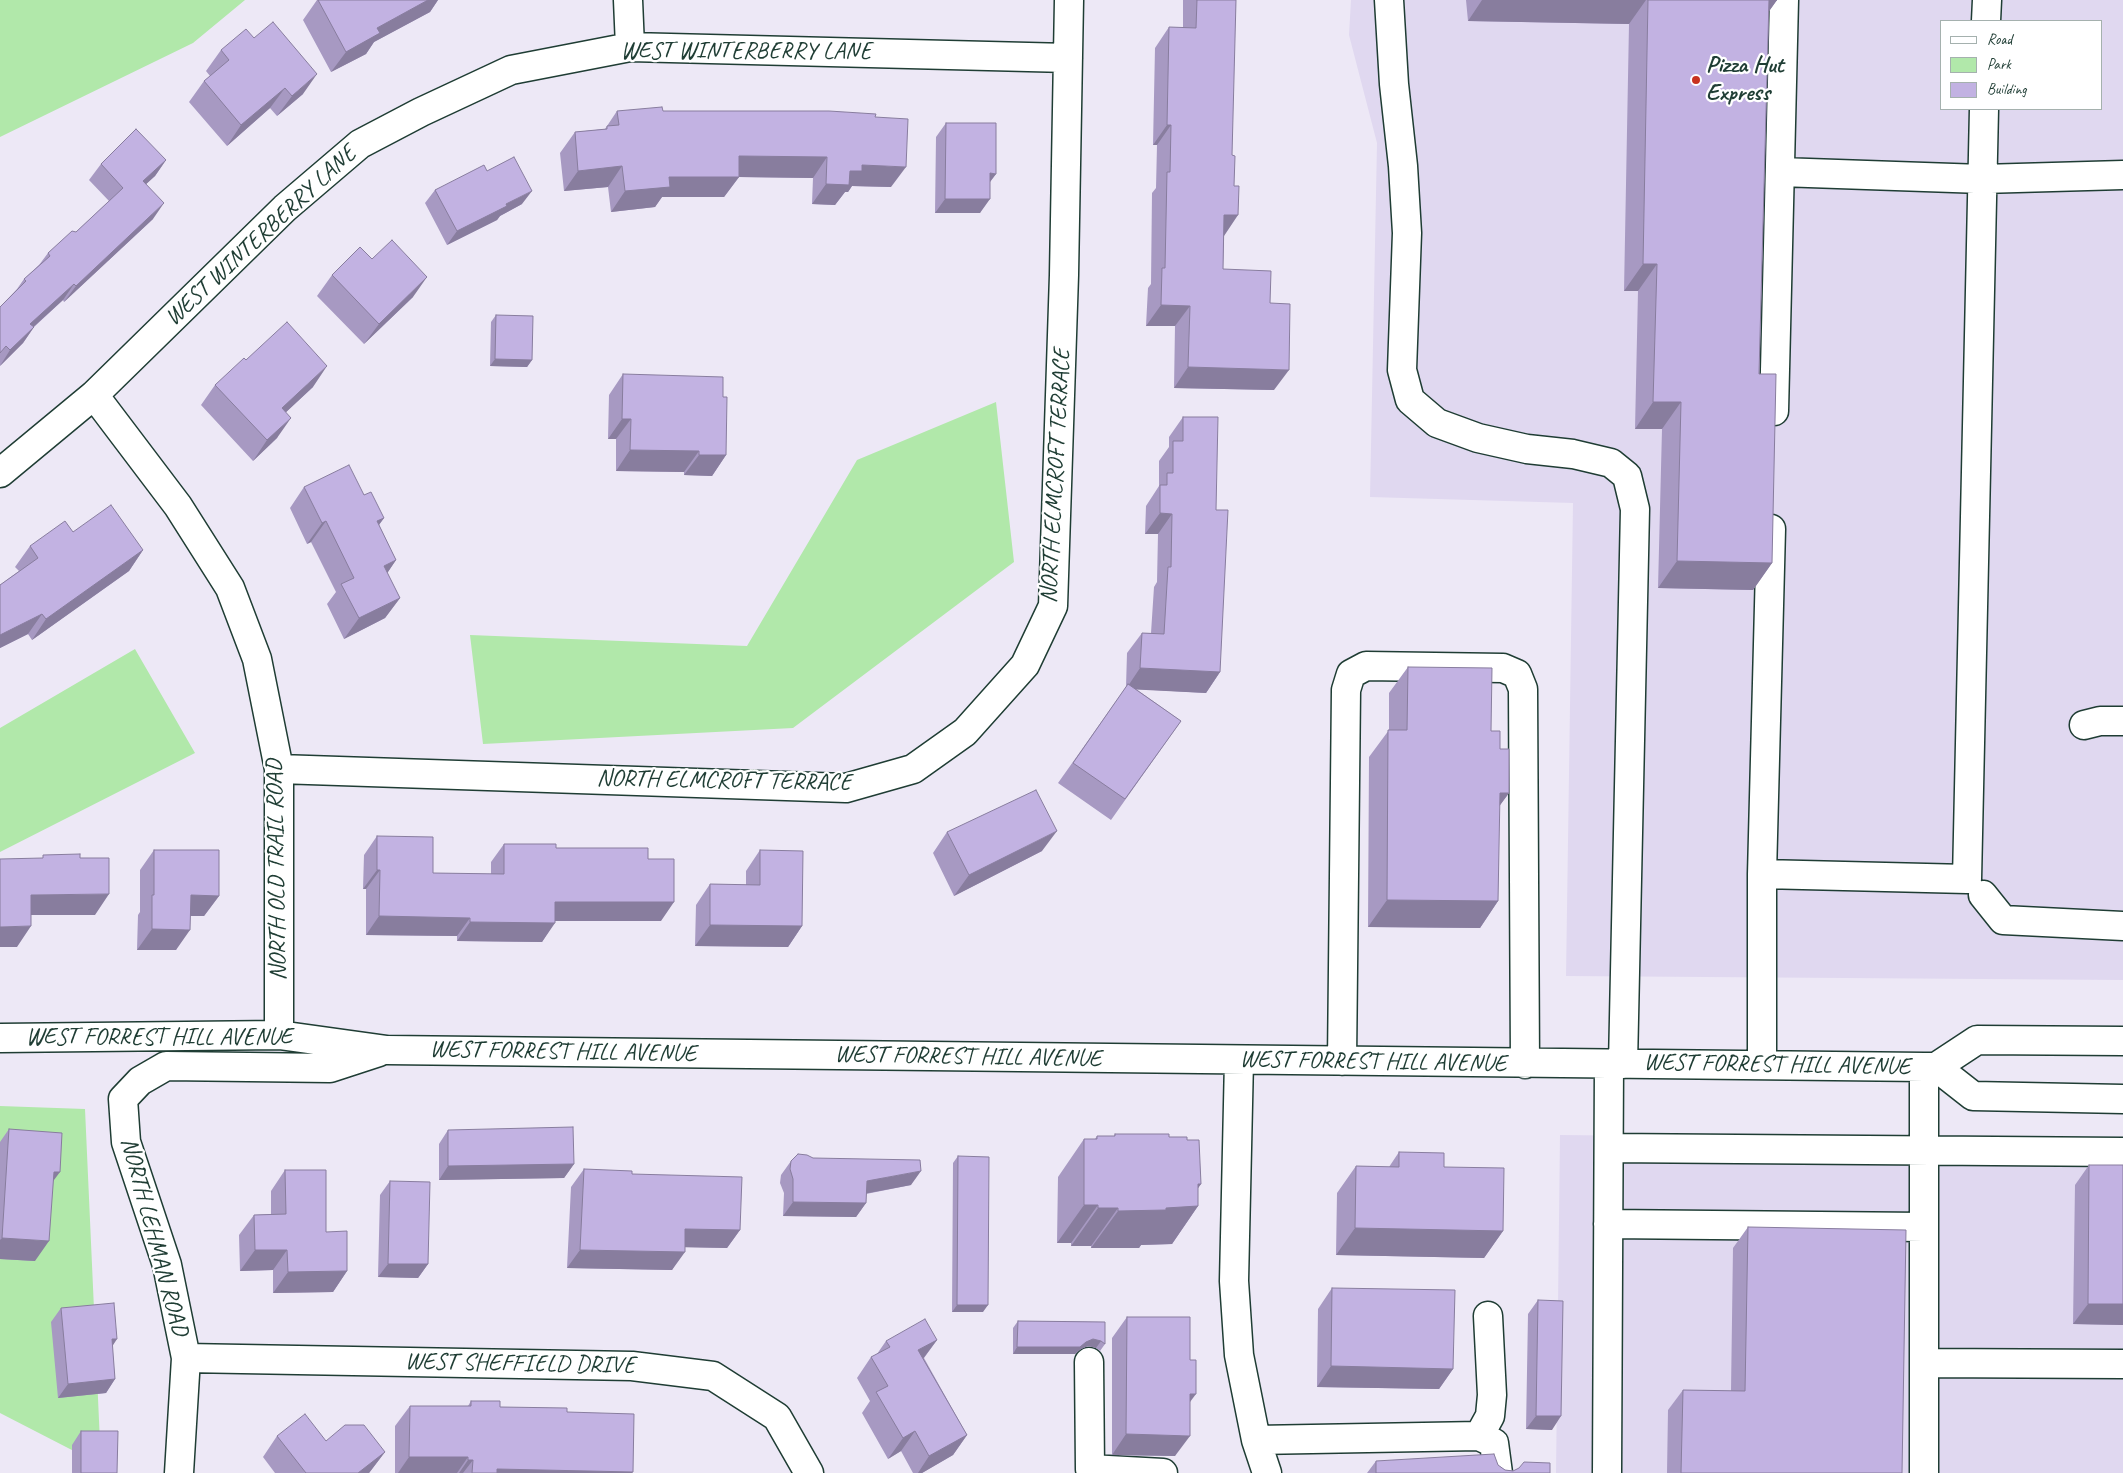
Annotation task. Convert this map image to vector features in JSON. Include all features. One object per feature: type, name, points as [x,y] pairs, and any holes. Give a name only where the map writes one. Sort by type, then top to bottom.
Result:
[{"type":"street","points":[[628,0],[630,47]]},
{"type":"street","name":"NORTH ELMCROFT TERRACE","points":[[278,769],[846,788],[913,769],[965,732],[1025,665],[1054,606],[1064,275],[1069,0]]},
{"type":"street","points":[[1389,0],[1391,48],[1403,166],[1407,233],[1402,370],[1410,400],[1437,423],[1478,438],[1527,449],[1572,454],[1611,463],[1627,476],[1636,509],[1616,1064],[1608,1148],[1607,1473]]},
{"type":"street","points":[[1773,439],[1784,0]]},
{"type":"street","points":[[1986,20],[1987,0]]},
{"type":"street","name":"WEST WINTERBERRY LANE","points":[[0,473],[94,395],[285,208],[360,144],[421,112],[511,70],[630,47],[1068,58]]},
{"type":"street","points":[[1762,874],[1967,879],[1984,110]]},
{"type":"street","points":[[1780,172],[1982,178],[2123,175]]},
{"type":"street","name":"NORTH OLD TRAIL ROAD","points":[[94,395],[178,506],[230,588],[256,659],[278,769],[279,1035]]},
{"type":"street","points":[[1762,1065],[1762,874],[1771,508]]},
{"type":"street","points":[[1342,1061],[1346,690],[1351,674],[1366,666],[1503,668],[1517,674],[1523,689],[1525,1064]]},
{"type":"street","points":[[2084,725],[2100,721],[2123,721]]},
{"type":"street","points":[[1983,895],[2003,920],[2123,926]]},
{"type":"street","name":"WEST FORREST HILL AVENUE","points":[[0,1038],[279,1035],[387,1050],[1930,1067],[1977,1040],[2123,1041]]},
{"type":"street","name":"NORTH LEHMAN ROAD","points":[[180,1473],[186,1358],[167,1266],[126,1142],[123,1100],[140,1081],[166,1066],[330,1068],[387,1050]]},
{"type":"street","points":[[1239,1060],[1234,1281],[1238,1355],[1256,1440],[1267,1473]]},
{"type":"street","points":[[1924,1473],[1924,1151],[1930,1067]]},
{"type":"street","name":"WEST FORREST HILL AVENUE","points":[[1930,1067],[1973,1096],[2123,1099]]},
{"type":"street","points":[[1608,1148],[2123,1152]]},
{"type":"street","points":[[1608,1224],[1924,1227]]},
{"type":"street","points":[[1478,1436],[1490,1416],[1492,1394],[1488,1316]]},
{"type":"street","name":"WEST SHEFFIELD DRIVE","points":[[186,1358],[632,1366],[713,1376],[777,1417],[809,1473]]},
{"type":"street","points":[[1089,1362],[1090,1469],[1163,1473]]},
{"type":"street","points":[[1924,1363],[2123,1364]]},
{"type":"street","points":[[1256,1440],[1478,1436],[1494,1443],[1498,1456],[1498,1473]]},
{"type":"shaded area","points":[[1351,0],[2123,0],[2123,980],[1566,976],[1573,503],[1370,497],[1377,143],[1349,35]]},
{"type":"shaded area","points":[[1560,1135],[2123,1141],[2123,1473],[1556,1473]]},
{"type":"green space","points":[[0,0],[245,0],[193,43],[0,137]]},
{"type":"green space","points":[[996,402],[1014,562],[793,728],[483,744],[470,635],[747,646],[857,460]]},
{"type":"green space","points":[[135,649],[195,753],[0,852],[0,728]]},
{"type":"green space","points":[[0,1106],[85,1109],[101,1465],[0,1413]]},
{"type":"building","points":[[318,0],[428,0],[377,28],[380,33],[346,52]]},
{"type":"building","points":[[1197,0],[1236,0],[1232,155],[1235,156],[1234,186],[1239,186],[1238,215],[1224,215],[1223,269],[1271,271],[1270,303],[1290,304],[1289,370],[1188,367],[1190,306],[1161,305],[1162,268],[1165,268],[1167,172],[1170,172],[1171,125],[1167,125],[1169,27],[1196,28]]},
{"type":"building","points":[[1648,0],[1769,0],[1759,374],[1776,374],[1772,563],[1677,561],[1681,402],[1653,402],[1657,264],[1643,264]]},
{"type":"building","points":[[273,22],[317,74],[292,96],[285,88],[241,125],[204,81],[229,60],[221,50],[246,29],[254,38]]},
{"type":"building","points":[[662,107],[663,111],[829,111],[876,114],[875,117],[908,119],[906,167],[862,165],[862,171],[850,171],[849,185],[826,184],[827,157],[739,156],[739,177],[669,177],[670,187],[625,191],[622,166],[578,171],[575,132],[607,129],[607,126],[619,125],[617,111]]},
{"type":"building","points":[[946,123],[996,123],[996,174],[990,173],[990,199],[945,199]]},
{"type":"building","points":[[136,129],[166,160],[143,181],[164,203],[76,286],[74,284],[30,324],[34,327],[10,350],[6,346],[0,353],[0,307],[26,281],[24,279],[50,256],[48,253],[72,231],[76,232],[123,188],[101,164]]},
{"type":"building","points":[[514,157],[532,191],[457,231],[435,190],[484,165],[487,171]]},
{"type":"building","points":[[392,240],[427,277],[379,324],[332,275],[360,247],[372,259]]},
{"type":"building","points":[[496,315],[533,316],[532,360],[495,359]]},
{"type":"building","points":[[287,322],[327,366],[282,408],[291,418],[267,440],[215,385],[244,358],[246,360]]},
{"type":"building","points":[[623,374],[723,377],[723,397],[727,397],[726,455],[699,455],[699,451],[630,450],[631,419],[622,419]]},
{"type":"building","points":[[1183,417],[1218,417],[1216,510],[1228,510],[1220,672],[1140,668],[1142,633],[1164,634],[1168,567],[1171,567],[1172,514],[1160,513],[1160,485],[1167,485],[1167,473],[1173,473],[1173,441],[1183,441]]},
{"type":"building","points":[[349,465],[364,495],[371,492],[384,518],[377,521],[396,560],[384,566],[400,598],[359,618],[341,584],[354,578],[326,521],[322,523],[304,487]]},
{"type":"building","points":[[111,505],[143,550],[46,619],[42,614],[0,635],[0,585],[38,558],[30,546],[65,521],[73,532]]},
{"type":"building","points":[[1408,667],[1492,668],[1491,731],[1500,731],[1500,749],[1509,749],[1509,793],[1500,793],[1498,901],[1387,900],[1388,730],[1407,730]]},
{"type":"building","points":[[1128,684],[1181,721],[1125,799],[1073,763]]},
{"type":"building","points":[[1036,790],[1057,831],[969,875],[947,832]]},
{"type":"building","points":[[377,836],[433,837],[433,873],[504,874],[504,844],[556,844],[556,848],[648,848],[648,859],[674,859],[674,902],[555,902],[555,923],[470,922],[470,918],[379,916],[380,870],[377,870]]},
{"type":"building","points":[[154,850],[219,850],[219,896],[191,895],[190,930],[152,929]]},
{"type":"building","points":[[760,850],[803,851],[802,926],[710,925],[710,884],[760,885]]},
{"type":"building","points":[[80,854],[80,858],[109,858],[109,894],[31,895],[31,926],[0,927],[0,859],[43,858],[43,855]]},
{"type":"building","points":[[573,1127],[574,1164],[448,1166],[448,1130]]},
{"type":"building","points":[[9,1129],[62,1133],[60,1172],[54,1172],[49,1241],[2,1238]]},
{"type":"building","points":[[1115,1134],[1169,1134],[1169,1137],[1187,1137],[1187,1140],[1199,1140],[1201,1184],[1198,1184],[1198,1206],[1166,1208],[1166,1210],[1118,1211],[1118,1208],[1098,1208],[1098,1205],[1084,1205],[1084,1139],[1097,1139],[1097,1136],[1115,1136]]},
{"type":"building","points":[[1399,1152],[1444,1153],[1444,1167],[1504,1168],[1503,1231],[1355,1228],[1356,1166],[1399,1167]]},
{"type":"building","points":[[798,1154],[813,1158],[920,1160],[921,1171],[867,1181],[866,1203],[793,1202],[793,1179],[790,1169],[791,1161]]},
{"type":"building","points":[[958,1156],[989,1157],[988,1305],[957,1305]]},
{"type":"building","points":[[2089,1165],[2123,1165],[2123,1304],[2088,1304]]},
{"type":"building","points":[[584,1169],[632,1171],[632,1174],[742,1177],[740,1230],[685,1229],[685,1252],[580,1250]]},
{"type":"building","points":[[285,1170],[326,1170],[326,1232],[347,1231],[347,1271],[288,1272],[287,1250],[255,1250],[254,1215],[286,1214]]},
{"type":"building","points":[[390,1181],[430,1182],[428,1264],[388,1264]]},
{"type":"building","points":[[1748,1227],[1906,1230],[1902,1473],[1681,1473],[1683,1390],[1745,1391]]},
{"type":"building","points":[[1332,1288],[1455,1290],[1453,1369],[1331,1366]]},
{"type":"building","points":[[1538,1300],[1563,1301],[1561,1416],[1536,1416]]},
{"type":"building","points":[[114,1303],[117,1339],[112,1339],[115,1379],[68,1384],[61,1308]]},
{"type":"building","points":[[1127,1317],[1190,1317],[1190,1360],[1196,1360],[1196,1394],[1190,1394],[1190,1436],[1126,1434]]},
{"type":"building","points":[[925,1319],[937,1340],[918,1350],[967,1435],[929,1456],[915,1431],[903,1438],[876,1392],[888,1386],[871,1357],[890,1347],[886,1341]]},
{"type":"building","points":[[1018,1321],[1105,1322],[1105,1344],[1093,1339],[1080,1347],[1017,1347]]},
{"type":"building","points":[[471,1401],[500,1401],[500,1407],[567,1408],[567,1412],[634,1414],[633,1472],[497,1469],[497,1473],[472,1473],[473,1460],[468,1460],[468,1457],[409,1457],[410,1406],[471,1406]]},
{"type":"building","points":[[305,1414],[326,1441],[345,1425],[364,1425],[385,1452],[358,1473],[306,1473],[277,1436]]},
{"type":"building","points":[[81,1431],[118,1431],[117,1473],[81,1473]]},
{"type":"building","points":[[1494,1454],[1498,1465],[1505,1470],[1513,1471],[1524,1462],[1550,1463],[1550,1473],[1376,1473],[1376,1461]]},
{"type":"place","name":"Pizza Hut Express","points":[[1696,80]]}]
